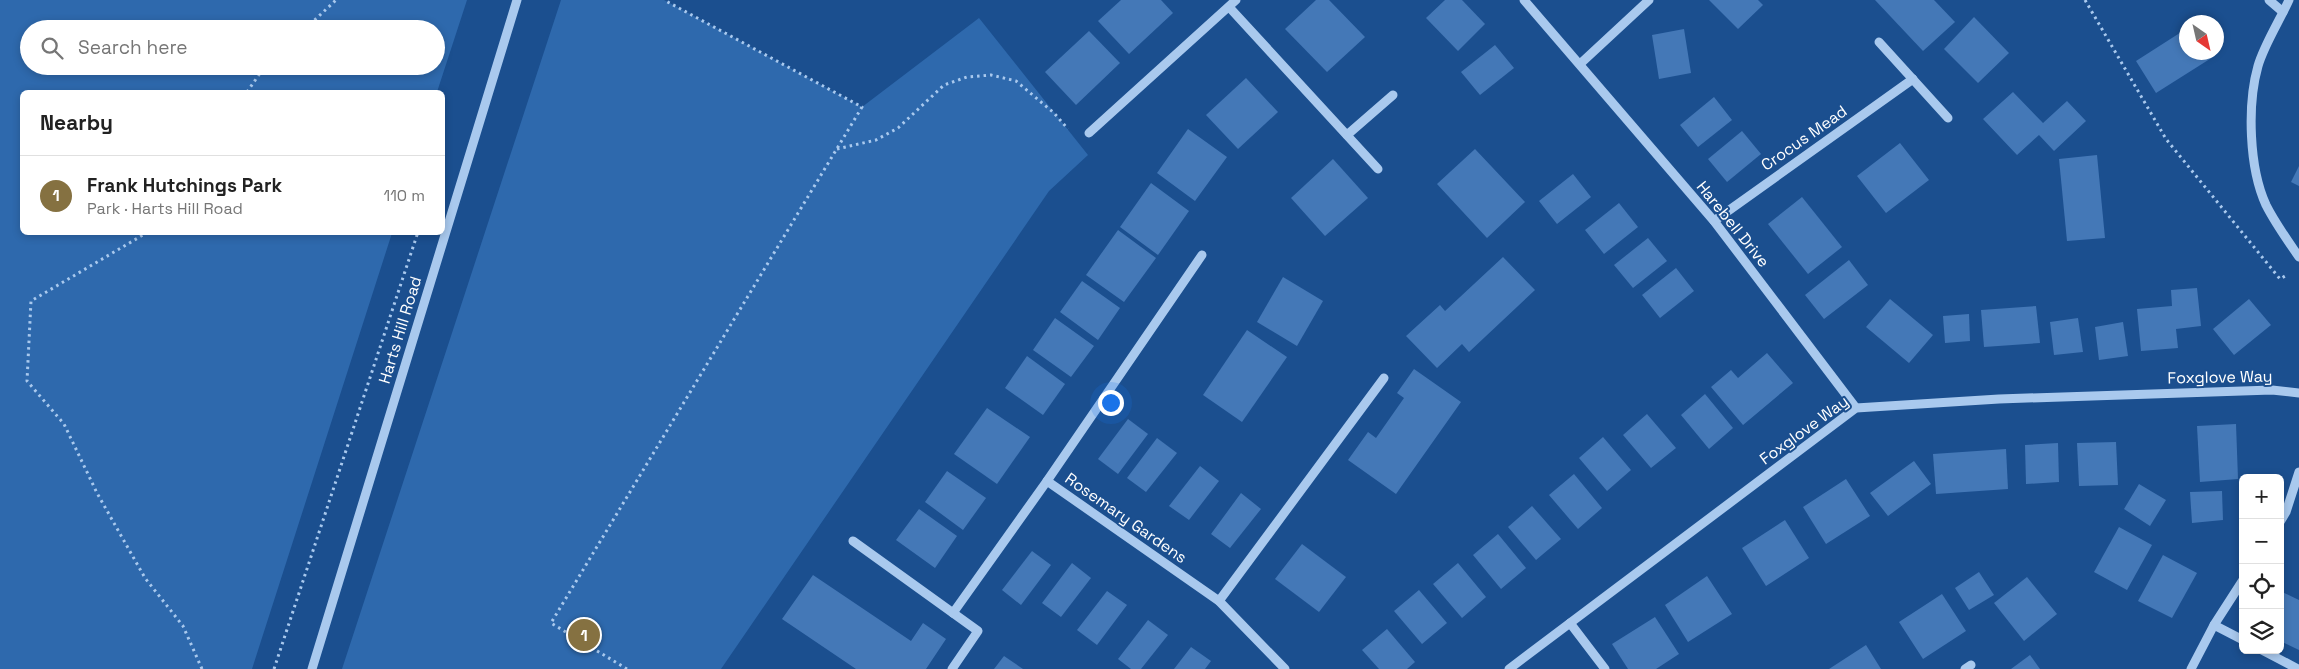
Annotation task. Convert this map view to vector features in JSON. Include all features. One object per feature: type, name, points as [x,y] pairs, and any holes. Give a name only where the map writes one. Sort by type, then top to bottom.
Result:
[{"type":"street","name":"Harts Hill Road","points":[[312,669],[518,0]]},
{"type":"street","points":[[1088,133],[1236,0]]},
{"type":"street","name":"Harebell Drive","points":[[1524,0],[1714,221],[1856,408]]},
{"type":"street","points":[[1580,64],[1649,0]]},
{"type":"street","points":[[2269,0],[2284,12]]},
{"type":"street","points":[[2290,0],[2258,64],[2252,97],[2253,147],[2257,172],[2266,205],[2299,257]]},
{"type":"street","points":[[1228,7],[1378,169]]},
{"type":"street","points":[[1878,42],[1948,118]]},
{"type":"street","name":"Crocus Mead","points":[[1714,221],[1913,79]]},
{"type":"street","points":[[1347,135],[1393,95]]},
{"type":"street","points":[[1047,481],[1202,255]]},
{"type":"street","points":[[1219,600],[1384,378]]},
{"type":"street","name":"Foxglove Way","points":[[1509,669],[1856,408],[1999,399],[2272,390],[2299,393]]},
{"type":"street","points":[[2282,519],[2286,512],[2299,472]]},
{"type":"street","name":"Rosemary Gardens","points":[[953,613],[1047,481],[1219,600],[1285,669]]},
{"type":"street","points":[[853,541],[978,631],[952,669]]},
{"type":"street","points":[[2192,669],[2214,625],[2239,586]]},
{"type":"street","points":[[1570,623],[1605,669]]},
{"type":"street","points":[[2214,625],[2239,638]]},
{"type":"street","points":[[2270,654],[2298,669]]},
{"type":"path","points":[[315,20],[336,0]]},
{"type":"path","points":[[627,669],[551,623],[862,107],[664,0]]},
{"type":"path","points":[[2085,0],[2166,139],[2280,279]]},
{"type":"path","points":[[249,90],[259,75]]},
{"type":"path","points":[[837,149],[876,140],[898,128],[944,85],[967,77],[990,75],[1016,82],[1054,113],[1067,129],[1088,133]]},
{"type":"path","points":[[143,235],[32,301],[27,381],[64,424],[102,502],[145,578],[183,626],[202,669]]},
{"type":"path","points":[[274,669],[417,235]]},
{"type":"shaded area","points":[[0,0],[467,0],[445,67],[445,20],[20,20],[20,75],[443,75],[438,90],[20,90],[20,235],[391,235],[252,669],[0,669]]},
{"type":"shaded area","points":[[561,0],[664,0],[862,107],[979,18],[1088,155],[1049,191],[721,669],[342,669]]},
{"type":"building","points":[[1121,0],[1161,0],[1173,13],[1129,54],[1098,21]]},
{"type":"building","points":[[1316,0],[1329,0],[1365,37],[1327,72],[1285,29]]},
{"type":"building","points":[[1445,0],[1462,0],[1485,24],[1458,51],[1426,18]]},
{"type":"building","points":[[1709,0],[1758,0],[1763,5],[1738,29]]},
{"type":"building","points":[[1875,0],[1934,0],[1955,22],[1923,51]]},
{"type":"building","points":[[1974,17],[2009,53],[1978,83],[1944,49]]},
{"type":"building","points":[[1684,29],[1691,73],[1659,79],[1652,35]]},
{"type":"building","points":[[1089,31],[1120,63],[1076,105],[1045,72]]},
{"type":"building","points":[[2179,33],[2179,60],[2208,60],[2156,93],[2136,61]]},
{"type":"building","points":[[1495,45],[1514,68],[1480,95],[1461,72]]},
{"type":"building","points":[[1246,78],[1278,112],[1238,149],[1206,115]]},
{"type":"building","points":[[2013,92],[2043,123],[2067,101],[2086,121],[2054,151],[2039,135],[2017,155],[1983,119]]},
{"type":"building","points":[[1714,97],[1732,120],[1698,147],[1680,125]]},
{"type":"building","points":[[1188,129],[1227,157],[1195,201],[1157,173]]},
{"type":"building","points":[[1742,131],[1761,154],[1727,182],[1708,159]]},
{"type":"building","points":[[1900,143],[1929,180],[1886,213],[1857,176]]},
{"type":"building","points":[[1475,149],[1525,202],[1487,238],[1437,184]]},
{"type":"building","points":[[2097,155],[2105,238],[2067,241],[2059,159]]},
{"type":"building","points":[[1333,159],[1368,198],[1325,236],[1291,198]]},
{"type":"building","points":[[2299,166],[2299,186],[2291,182]]},
{"type":"building","points":[[1573,174],[1591,197],[1557,224],[1539,201]]},
{"type":"building","points":[[1151,183],[1189,211],[1158,255],[1120,227]]},
{"type":"building","points":[[1802,197],[1842,247],[1808,274],[1768,224]]},
{"type":"building","points":[[1619,203],[1638,227],[1604,254],[1585,230]]},
{"type":"building","points":[[1118,230],[1156,258],[1124,302],[1086,275]]},
{"type":"building","points":[[1648,238],[1667,261],[1633,288],[1614,265]]},
{"type":"building","points":[[1503,257],[1535,290],[1469,352],[1462,344],[1437,368],[1406,336],[1440,305],[1445,311]]},
{"type":"building","points":[[1849,260],[1868,285],[1824,319],[1805,295]]},
{"type":"building","points":[[1676,268],[1694,291],[1660,318],[1642,295]]},
{"type":"building","points":[[1283,277],[1323,301],[1297,346],[1257,322]]},
{"type":"building","points":[[1082,281],[1120,308],[1098,340],[1060,312]]},
{"type":"building","points":[[2197,288],[2201,326],[2176,329],[2178,348],[2141,351],[2137,309],[2172,306],[2171,290]]},
{"type":"building","points":[[1890,299],[1933,335],[1909,363],[1866,327]]},
{"type":"building","points":[[2249,299],[2271,325],[2234,355],[2213,329]]},
{"type":"building","points":[[2036,306],[2040,343],[1984,347],[1981,310]]},
{"type":"building","points":[[1969,314],[1970,341],[1945,343],[1943,316]]},
{"type":"building","points":[[1055,318],[1094,346],[1071,377],[1033,350]]},
{"type":"building","points":[[2078,318],[2083,352],[2054,355],[2050,322]]},
{"type":"building","points":[[2123,322],[2128,356],[2099,360],[2095,327]]},
{"type":"building","points":[[1247,330],[1287,357],[1242,422],[1203,395]]},
{"type":"building","points":[[1767,353],[1793,383],[1743,425],[1711,387],[1731,370],[1738,378]]},
{"type":"building","points":[[1027,356],[1065,384],[1043,415],[1005,388]]},
{"type":"building","points":[[1414,369],[1461,402],[1396,494],[1348,460],[1368,432],[1376,438],[1404,398],[1397,393]]},
{"type":"building","points":[[1705,394],[1733,428],[1709,449],[1681,415]]},
{"type":"building","points":[[987,408],[1030,437],[997,484],[954,454]]},
{"type":"building","points":[[1647,414],[1676,448],[1651,468],[1623,435]]},
{"type":"building","points":[[1128,419],[1148,434],[1118,474],[1098,459]]},
{"type":"building","points":[[2236,424],[2238,479],[2200,482],[2197,426]]},
{"type":"building","points":[[1603,437],[1631,470],[1607,491],[1579,458]]},
{"type":"building","points":[[1157,438],[1177,453],[1146,492],[1127,478]]},
{"type":"building","points":[[2116,442],[2118,485],[2079,486],[2077,443]]},
{"type":"building","points":[[2058,443],[2059,482],[2026,484],[2025,445]]},
{"type":"building","points":[[2006,449],[2008,489],[1936,494],[1933,454]]},
{"type":"building","points":[[1914,461],[1931,484],[1888,516],[1870,493]]},
{"type":"building","points":[[1200,466],[1219,481],[1189,520],[1169,506]]},
{"type":"building","points":[[947,471],[986,498],[963,530],[925,502]]},
{"type":"building","points":[[1574,474],[1602,508],[1578,529],[1549,495]]},
{"type":"building","points":[[1846,479],[1870,516],[1826,544],[1803,507]]},
{"type":"building","points":[[2139,484],[2166,500],[2150,526],[2124,509]]},
{"type":"building","points":[[2222,491],[2223,520],[2192,523],[2190,492]]},
{"type":"building","points":[[1241,493],[1261,509],[1230,548],[1211,534]]},
{"type":"building","points":[[1532,506],[1561,539],[1536,560],[1508,527]]},
{"type":"building","points":[[919,509],[957,536],[935,568],[896,540]]},
{"type":"building","points":[[1785,520],[1809,558],[1766,586],[1742,548]]},
{"type":"building","points":[[2119,527],[2152,545],[2127,590],[2094,572]]},
{"type":"building","points":[[1498,534],[1526,568],[1501,589],[1473,555]]},
{"type":"building","points":[[1302,544],[1346,577],[1319,612],[1275,579]]},
{"type":"building","points":[[1032,551],[1051,565],[1021,605],[1002,590]]},
{"type":"building","points":[[2163,555],[2197,573],[2172,618],[2138,601]]},
{"type":"building","points":[[1072,563],[1091,578],[1061,617],[1042,603]]},
{"type":"building","points":[[1458,563],[1486,597],[1462,618],[1433,584]]},
{"type":"building","points":[[1979,572],[1994,595],[1969,610],[1955,588]]},
{"type":"building","points":[[813,575],[911,641],[923,623],[946,639],[926,669],[856,669],[782,619]]},
{"type":"building","points":[[1707,576],[1732,614],[1688,642],[1665,605]]},
{"type":"building","points":[[2027,577],[2057,614],[2024,641],[1994,603]]},
{"type":"building","points":[[1419,590],[1447,623],[1422,644],[1394,611]]},
{"type":"building","points":[[1107,591],[1127,605],[1097,645],[1077,630]]},
{"type":"building","points":[[2284,593],[2299,600],[2299,650],[2284,643]]},
{"type":"building","points":[[1942,594],[1966,631],[1923,659],[1899,622]]},
{"type":"building","points":[[1655,617],[1679,654],[1656,669],[1628,669],[1612,644]]},
{"type":"building","points":[[1148,620],[1168,635],[1141,669],[1131,669],[1118,659]]},
{"type":"building","points":[[1387,629],[1415,662],[1407,669],[1379,669],[1362,650]]},
{"type":"building","points":[[1866,645],[1881,669],[1829,669]]},
{"type":"building","points":[[1191,647],[1211,661],[1205,669],[1174,669]]},
{"type":"building","points":[[2030,655],[2040,669],[2011,669]]},
{"type":"building","points":[[1004,656],[1023,669],[994,669]]},
{"type":"place","name":"Frank Hutchings Park","points":[[584,635]]}]
